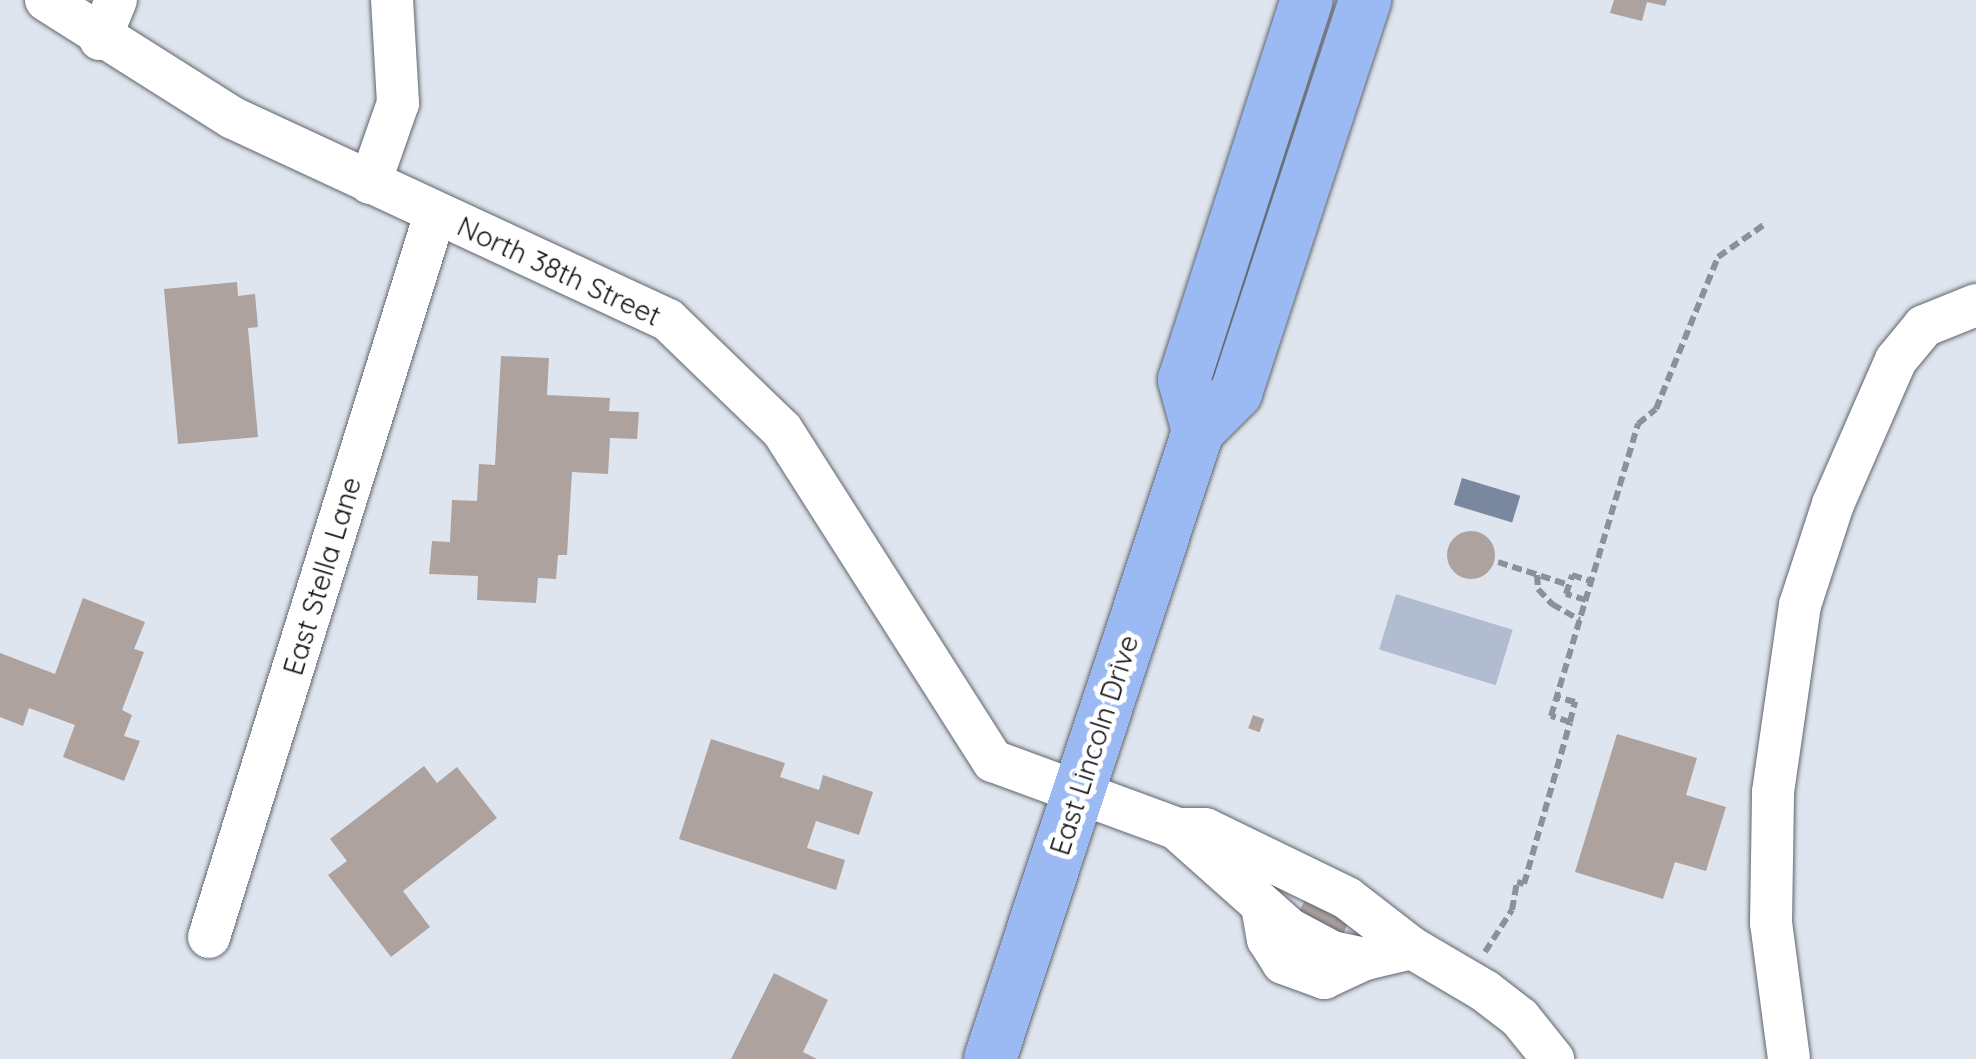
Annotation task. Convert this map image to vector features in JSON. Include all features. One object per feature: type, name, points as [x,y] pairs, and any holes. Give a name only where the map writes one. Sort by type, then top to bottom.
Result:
[{"type":"main road","points":[[1198,431],[1184,380],[1307,0]]},
{"type":"main road","name":"East Lincoln Drive","points":[[990,1059],[1198,431],[1236,393],[1366,0]]},
{"type":"street","name":"North 38th Street","points":[[46,0],[108,19],[233,118],[435,214],[583,276],[668,320],[732,375],[782,430],[993,762],[1159,823]]},
{"type":"street","points":[[370,183],[398,103],[392,0]]},
{"type":"street","name":"East Stella Lane","points":[[209,938],[435,214]]},
{"type":"street","points":[[1788,1059],[1771,923],[1773,810],[1779,716],[1800,605],[1833,504],[1896,360],[1924,326],[1976,305]]},
{"type":"street","points":[[1159,823],[1262,905],[1268,940],[1282,964],[1324,978],[1365,959],[1412,948]]},
{"type":"street","points":[[1159,823],[1205,829],[1347,898],[1412,948],[1485,990],[1520,1018],[1553,1059]]},
{"type":"path","points":[[1570,722],[1550,716],[1638,424],[1656,410],[1718,258],[1765,224]]},
{"type":"path","points":[[1498,562],[1569,585]]},
{"type":"path","points":[[1537,575],[1538,589],[1552,604],[1580,620]]},
{"type":"path","points":[[1586,600],[1566,594],[1572,575],[1592,581]]},
{"type":"path","points":[[1490,945],[1512,910],[1570,722],[1575,702],[1556,697]]},
{"type":"shaded area","points":[[1462,478],[1520,496],[1512,523],[1454,505]]},
{"type":"shaded area","points":[[1396,594],[1513,630],[1496,685],[1379,649]]},
{"type":"building","points":[[1614,0],[1667,0],[1665,6],[1647,2],[1642,21],[1610,13]]},
{"type":"building","points":[[237,282],[238,296],[255,294],[258,327],[248,328],[258,437],[178,444],[164,289]]},
{"type":"building","points":[[501,356],[549,358],[547,395],[610,398],[609,411],[639,412],[637,439],[610,438],[608,474],[572,472],[567,555],[558,555],[556,579],[538,578],[536,603],[477,600],[478,576],[429,574],[432,541],[450,542],[452,500],[477,501],[479,464],[495,465]]},
{"type":"building","points":[[1471,531],[1488,538],[1495,555],[1488,572],[1471,579],[1454,572],[1447,555],[1454,538]]},
{"type":"building","points":[[83,598],[145,622],[134,649],[144,652],[122,710],[132,715],[124,736],[140,741],[124,781],[63,757],[75,725],[29,708],[23,726],[0,717],[0,653],[55,674]]},
{"type":"building","points":[[1253,715],[1264,719],[1259,732],[1248,728]]},
{"type":"building","points":[[1617,734],[1697,758],[1686,795],[1726,807],[1706,871],[1675,862],[1663,899],[1575,872]]},
{"type":"building","points":[[711,739],[785,763],[780,777],[819,790],[823,775],[873,792],[859,835],[816,821],[807,848],[845,860],[836,890],[679,839]]},
{"type":"building","points":[[424,766],[437,783],[457,767],[497,818],[403,891],[430,927],[391,957],[328,875],[347,861],[330,839]]},
{"type":"building","points":[[1306,898],[1349,921],[1343,934],[1282,944]]},
{"type":"building","points":[[774,973],[828,1000],[803,1052],[817,1059],[731,1059]]}]
